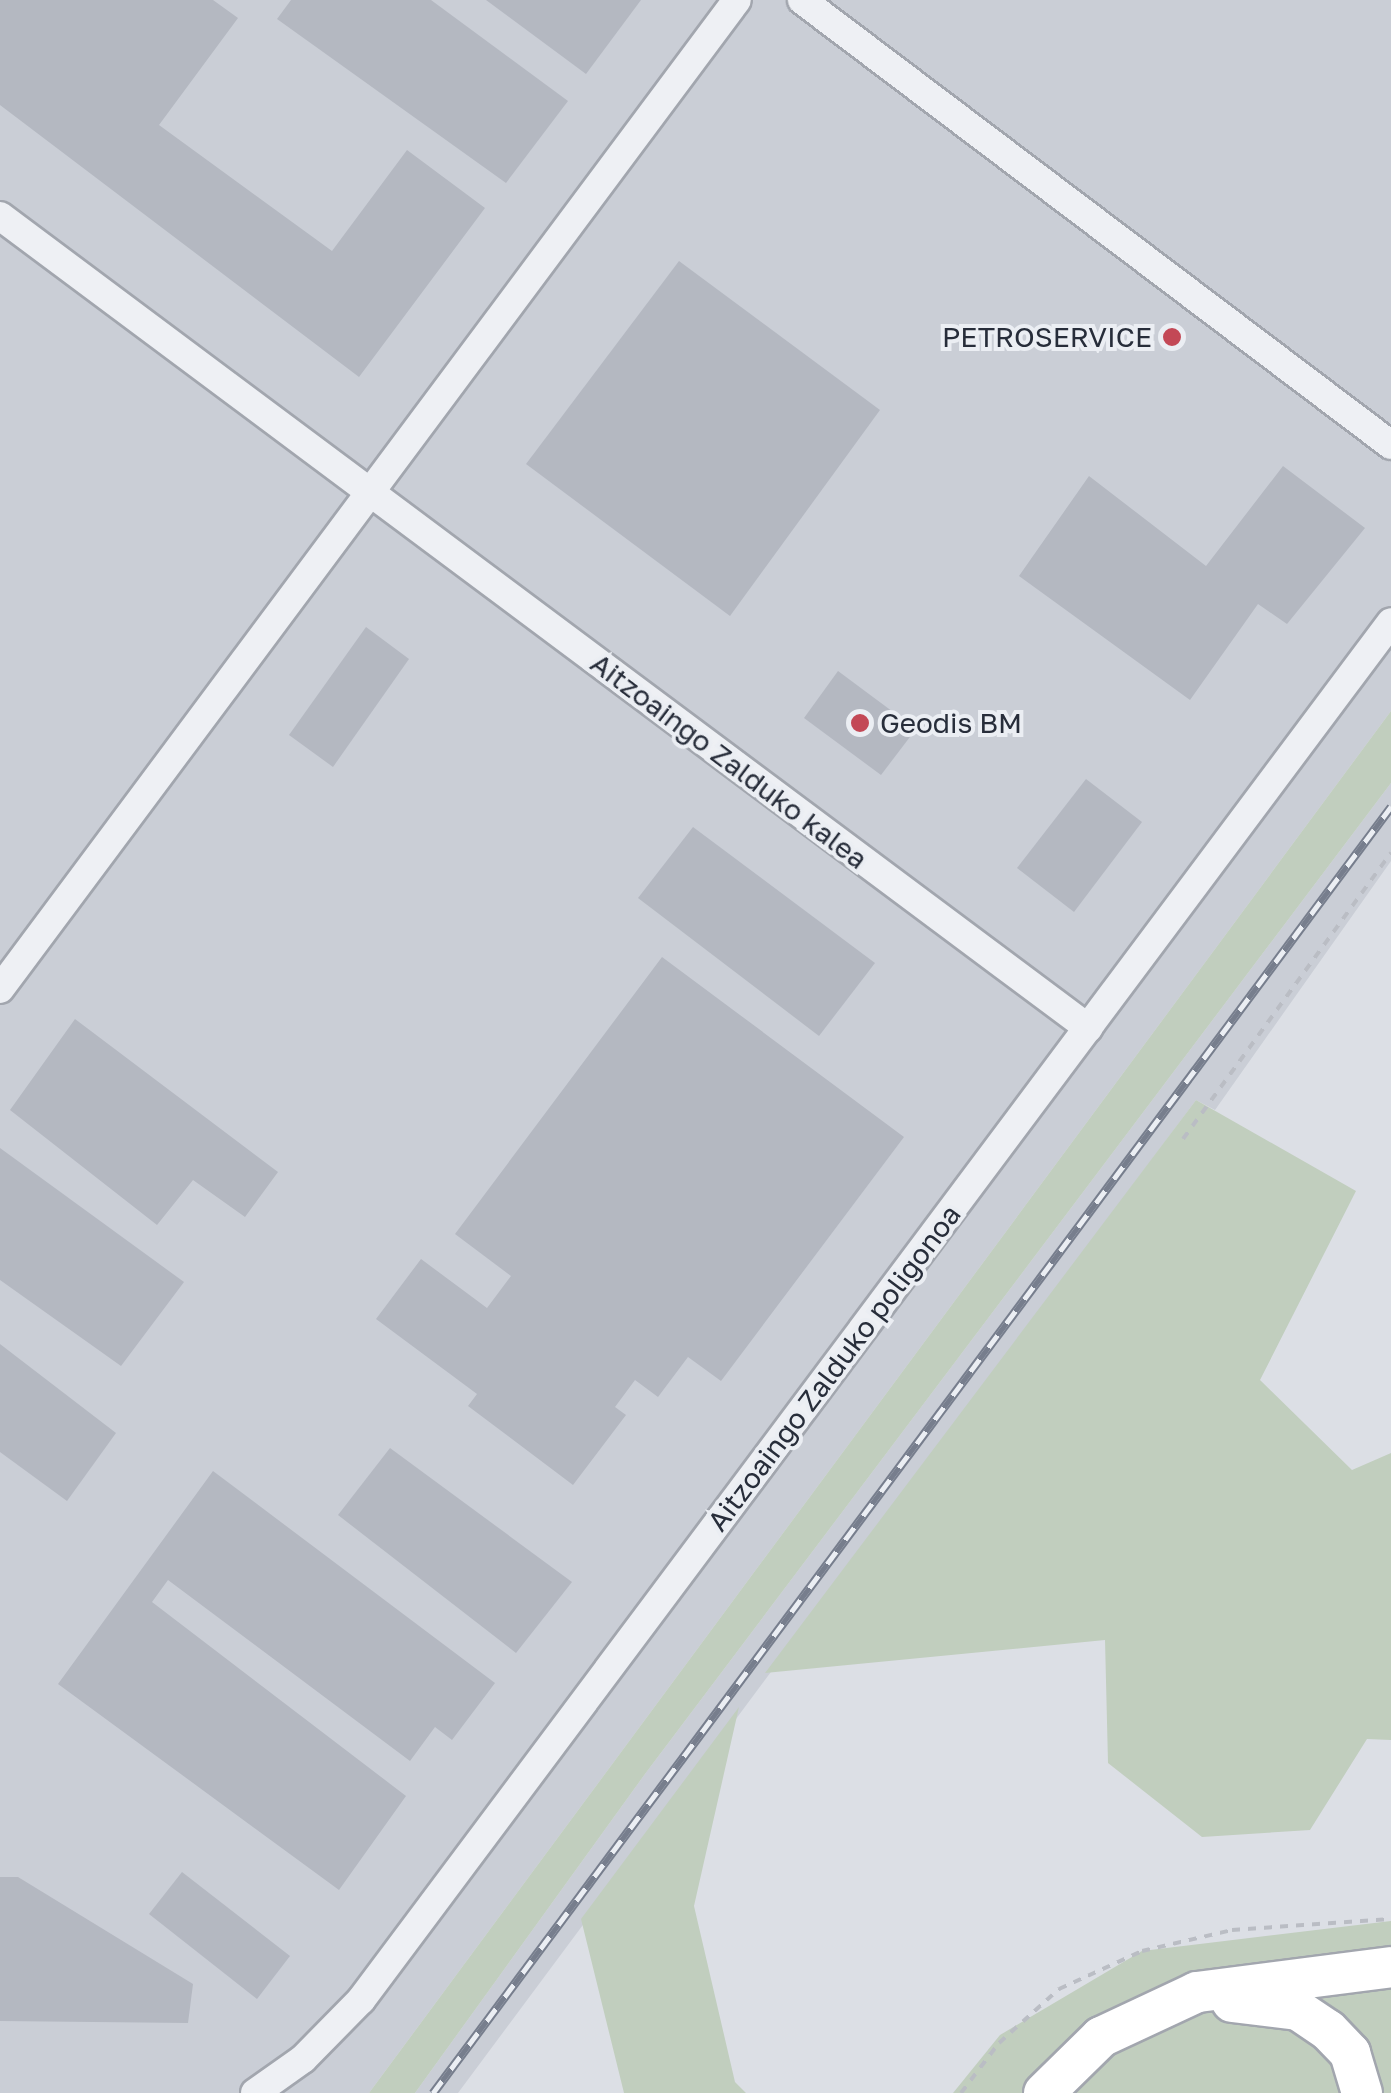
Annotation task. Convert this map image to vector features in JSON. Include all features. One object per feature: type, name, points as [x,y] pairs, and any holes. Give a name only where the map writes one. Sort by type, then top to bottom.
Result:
[{"type":"highway","points":[[1044,2093],[1101,2037],[1197,1992],[1391,1967]]},
{"type":"highway","points":[[1070,2093],[1097,2064],[1141,2036],[1191,2013],[1248,2002],[1298,2010],[1328,2030],[1350,2053],[1362,2093]]},
{"type":"street","points":[[0,989],[738,0]]},
{"type":"street","points":[[802,0],[1391,445]]},
{"type":"street","name":"Aitzoaingo Zalduko kalea","points":[[0,216],[1088,1028]]},
{"type":"street","name":"Aitzoaingo Zalduko poligonoa","points":[[255,2093],[303,2059],[361,2000],[1391,622]]},
{"type":"path","points":[[1183,1139],[1391,853]]},
{"type":"path","points":[[961,2093],[999,2042],[1059,1989],[1142,1951],[1232,1930],[1391,1919]]},
{"type":"shaded area","points":[[0,0],[1391,0],[1391,711],[369,2093],[0,2093]]},
{"type":"shaded area","points":[[1391,783],[1391,861],[1215,1110],[1196,1100],[458,2093],[415,2093],[645,1774]]},
{"type":"green space","points":[[1391,711],[1391,783],[645,1774],[415,2093],[369,2093]]},
{"type":"green space","points":[[1196,1100],[1356,1191],[1260,1380],[1352,1470],[1391,1453],[1391,1740],[1367,1739],[1310,1830],[1202,1837],[1108,1763],[1105,1640],[765,1673]]},
{"type":"green space","points":[[739,1707],[694,1906],[735,2082],[746,2093],[624,2093],[581,1919]]},
{"type":"green space","points":[[1391,1921],[1391,2093],[953,2093],[1000,2035],[1142,1951]]},
{"type":"building","points":[[0,0],[213,0],[238,18],[159,125],[332,251],[407,150],[485,208],[359,377],[0,105]]},
{"type":"building","points":[[291,0],[431,0],[568,101],[506,183],[277,19]]},
{"type":"building","points":[[486,0],[641,0],[586,74]]},
{"type":"building","points":[[679,261],[880,410],[730,616],[526,464]]},
{"type":"building","points":[[1283,466],[1365,528],[1287,624],[1258,604],[1190,700],[1019,576],[1089,476],[1206,566]]},
{"type":"building","points":[[366,627],[409,659],[333,767],[289,735]]},
{"type":"building","name":"Geodis BM","points":[[838,671],[916,729],[881,775],[804,718]]},
{"type":"building","points":[[1086,779],[1142,822],[1074,912],[1017,868]]},
{"type":"building","points":[[693,827],[875,963],[819,1036],[638,898]]},
{"type":"building","points":[[662,957],[904,1137],[721,1381],[688,1357],[658,1397],[635,1380],[615,1407],[626,1415],[573,1485],[468,1406],[477,1394],[376,1319],[421,1259],[487,1308],[511,1276],[455,1234]]},
{"type":"building","points":[[75,1019],[278,1172],[245,1217],[193,1180],[157,1225],[10,1110]]},
{"type":"building","points":[[0,1148],[184,1282],[121,1366],[0,1280]]},
{"type":"building","points":[[0,1344],[116,1433],[67,1501],[0,1452]]},
{"type":"building","points":[[390,1448],[572,1582],[516,1653],[338,1515]]},
{"type":"building","points":[[213,1471],[495,1683],[452,1740],[435,1727],[410,1761],[168,1580],[152,1602],[406,1796],[339,1890],[58,1684]]},
{"type":"building","points":[[182,1872],[290,1956],[257,1999],[149,1914]]},
{"type":"building","points":[[0,1877],[18,1877],[193,1984],[188,2023],[0,2021]]},
{"type":"railway","points":[[433,2093],[1391,807]]},
{"type":"place","name":"PETROSERVICE","points":[[1172,337]]},
{"type":"place","name":"Geodis BM","points":[[860,723]]}]
